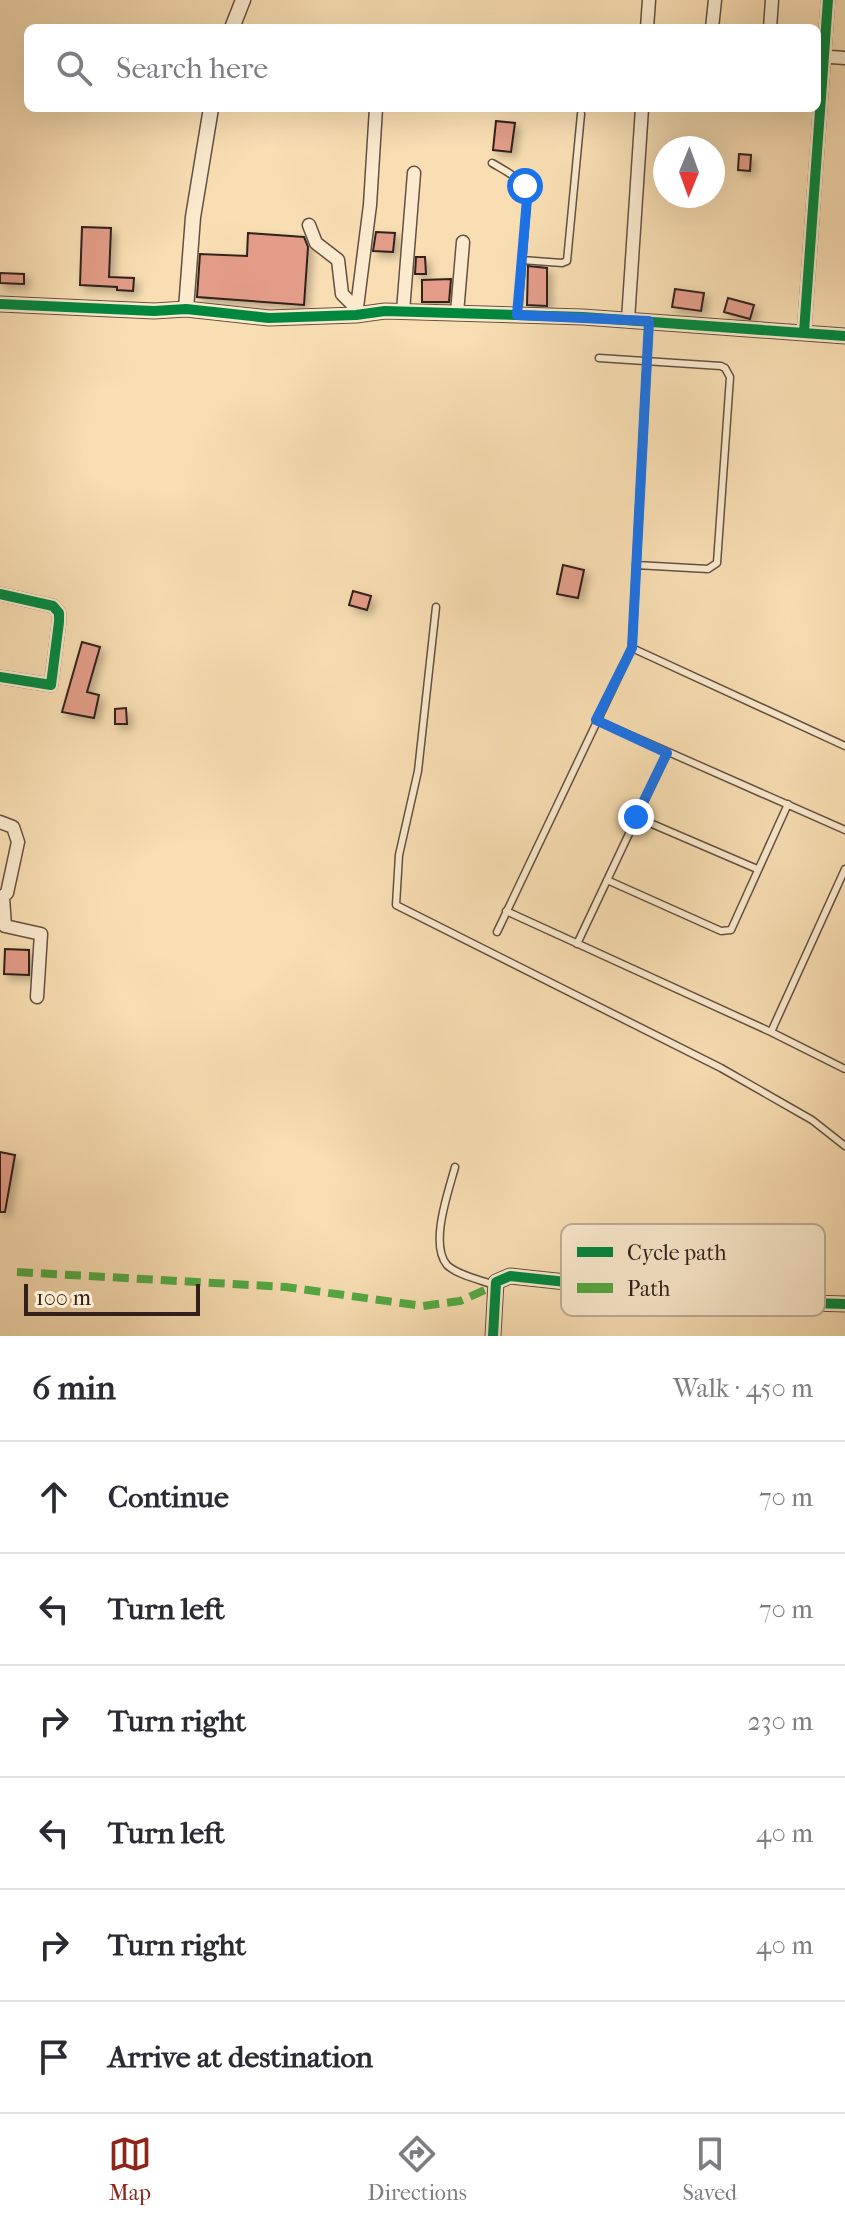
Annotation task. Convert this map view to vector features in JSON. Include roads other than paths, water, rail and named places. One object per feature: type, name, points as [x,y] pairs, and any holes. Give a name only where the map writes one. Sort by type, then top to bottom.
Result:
[{"type":"street","points":[[234,24],[243,0]]},
{"type":"street","points":[[647,24],[649,0]]},
{"type":"street","points":[[712,24],[715,0]]},
{"type":"street","points":[[770,24],[772,0]]},
{"type":"street","points":[[821,49],[828,0]]},
{"type":"street","points":[[821,56],[845,58]]},
{"type":"street","points":[[186,309],[193,217],[210,112]]},
{"type":"street","points":[[357,312],[370,205],[376,112]]},
{"type":"street","points":[[628,320],[642,112]]},
{"type":"street","points":[[804,332],[817,112]]},
{"type":"street","points":[[403,311],[414,173]]},
{"type":"street","points":[[309,225],[316,243],[338,260],[342,294],[357,312]]},
{"type":"street","points":[[457,313],[463,242]]},
{"type":"street","points":[[0,304],[154,311],[186,309],[269,318],[403,311],[517,315],[649,321],[845,336]]},
{"type":"street","points":[[0,594],[53,606],[60,616],[51,685],[0,677]]},
{"type":"street","points":[[0,822],[13,827],[18,837],[10,881],[2,898],[5,926],[41,934],[37,997]]},
{"type":"street","points":[[493,1336],[499,1279],[510,1276],[561,1281]]},
{"type":"street","points":[[825,1303],[845,1304]]},
{"type":"lane","points":[[522,260],[567,261],[581,114]]},
{"type":"lane","points":[[492,163],[525,186],[527,199],[517,315]]},
{"type":"lane","points":[[497,932],[632,648],[649,321]]},
{"type":"lane","points":[[599,358],[721,366],[730,377],[717,563],[708,569],[636,565]]},
{"type":"lane","points":[[436,607],[418,771],[399,855],[396,905],[721,1068],[812,1120],[845,1146]]},
{"type":"lane","points":[[632,648],[845,746]]},
{"type":"lane","points":[[596,720],[845,830]]},
{"type":"lane","points":[[577,944],[667,753]]},
{"type":"lane","points":[[607,880],[726,932],[734,927],[788,804]]},
{"type":"lane","points":[[636,817],[757,869]]},
{"type":"lane","points":[[771,1032],[845,869]]},
{"type":"lane","points":[[506,911],[845,1069]]},
{"type":"lane","points":[[455,1167],[440,1225],[444,1259],[451,1268],[496,1285]]}]
